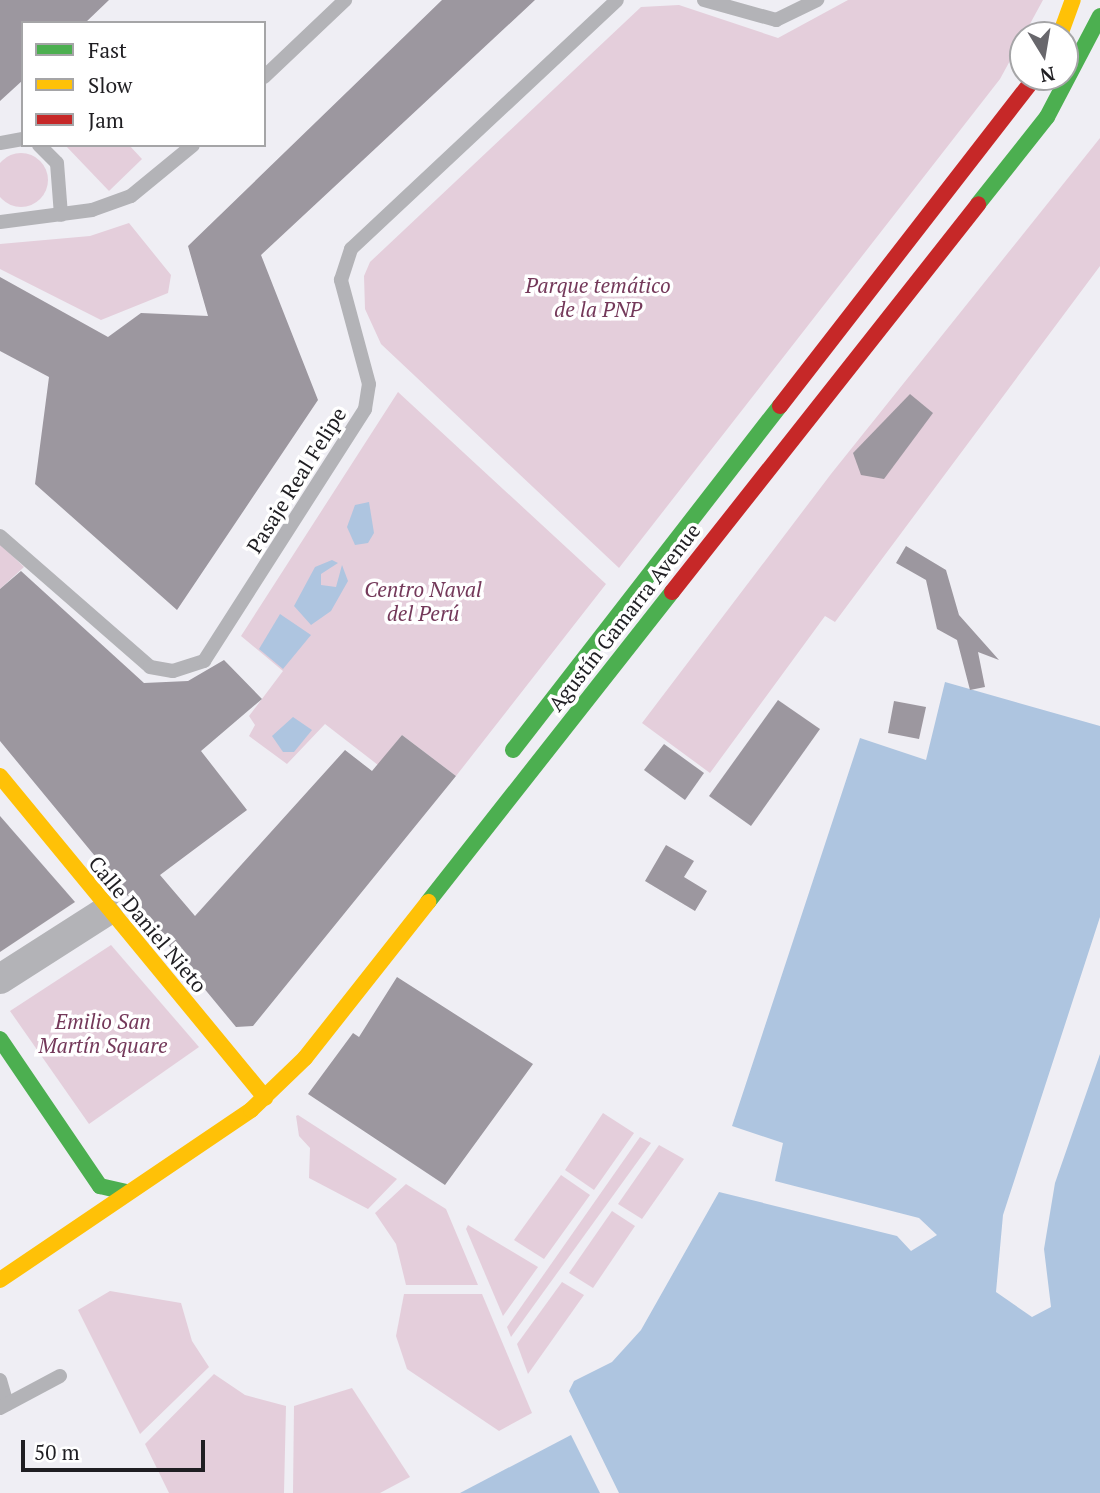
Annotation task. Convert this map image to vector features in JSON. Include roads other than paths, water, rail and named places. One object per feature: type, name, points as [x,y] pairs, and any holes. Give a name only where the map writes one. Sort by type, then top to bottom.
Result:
[{"type":"main road","points":[[1065,21],[1073,0]]},
{"type":"main road","name":"Agustín Gamarra Avenue","points":[[0,1280],[265,1098],[349,1004],[1047,117],[1100,16]]},
{"type":"main road","name":"Agustín Gamarra Avenue","points":[[503,764],[1024,91]]},
{"type":"main road","name":"Calle Daniel Nieto","points":[[0,776],[265,1098]]},
{"type":"main road","points":[[235,1097],[252,1082],[342,980]]},
{"type":"main road","points":[[0,1039],[100,1186],[125,1192]]},
{"type":"main road","points":[[79,1200],[122,1172]]},
{"type":"street","points":[[0,979],[108,910]]},
{"type":"lane","points":[[266,75],[345,0]]},
{"type":"lane","name":"Pasaje Real Felipe","points":[[0,536],[150,667],[173,671],[204,661],[365,409],[369,384],[341,280],[351,248],[617,0]]},
{"type":"lane","points":[[704,0],[776,20],[817,0]]},
{"type":"lane","points":[[0,143],[21,139]]},
{"type":"lane","points":[[42,147],[57,163],[61,215]]},
{"type":"lane","points":[[0,222],[61,215],[131,196],[191,147]]},
{"type":"lane","points":[[0,1380],[3,1406],[60,1376]]},
{"type":"water","points":[[369,502],[374,533],[368,543],[355,545],[347,527],[355,505]]},
{"type":"water","points":[[332,560],[338,563],[321,574],[321,585],[336,587],[342,565],[348,581],[331,611],[311,625],[294,606],[315,567]]},
{"type":"water","points":[[280,614],[311,635],[283,669],[259,649]]},
{"type":"water","points":[[945,682],[1100,726],[1100,917],[1003,1215],[996,1292],[1032,1317],[1051,1307],[1044,1249],[1055,1183],[1100,1054],[1100,1493],[619,1493],[569,1391],[574,1381],[612,1362],[641,1330],[719,1192],[897,1236],[911,1251],[937,1235],[919,1218],[775,1181],[783,1143],[732,1126],[860,738],[926,760]]},
{"type":"water","points":[[293,717],[312,730],[294,752],[283,752],[272,736]]},
{"type":"water","points":[[571,1435],[600,1493],[460,1493]]},
{"type":"park label","name":"Parque temático de la PNP","points":[[598,297]]},
{"type":"park label","name":"Centro Naval del Perú","points":[[423,601]]},
{"type":"park label","name":"Emilio San Martín Square","points":[[103,1033]]}]
